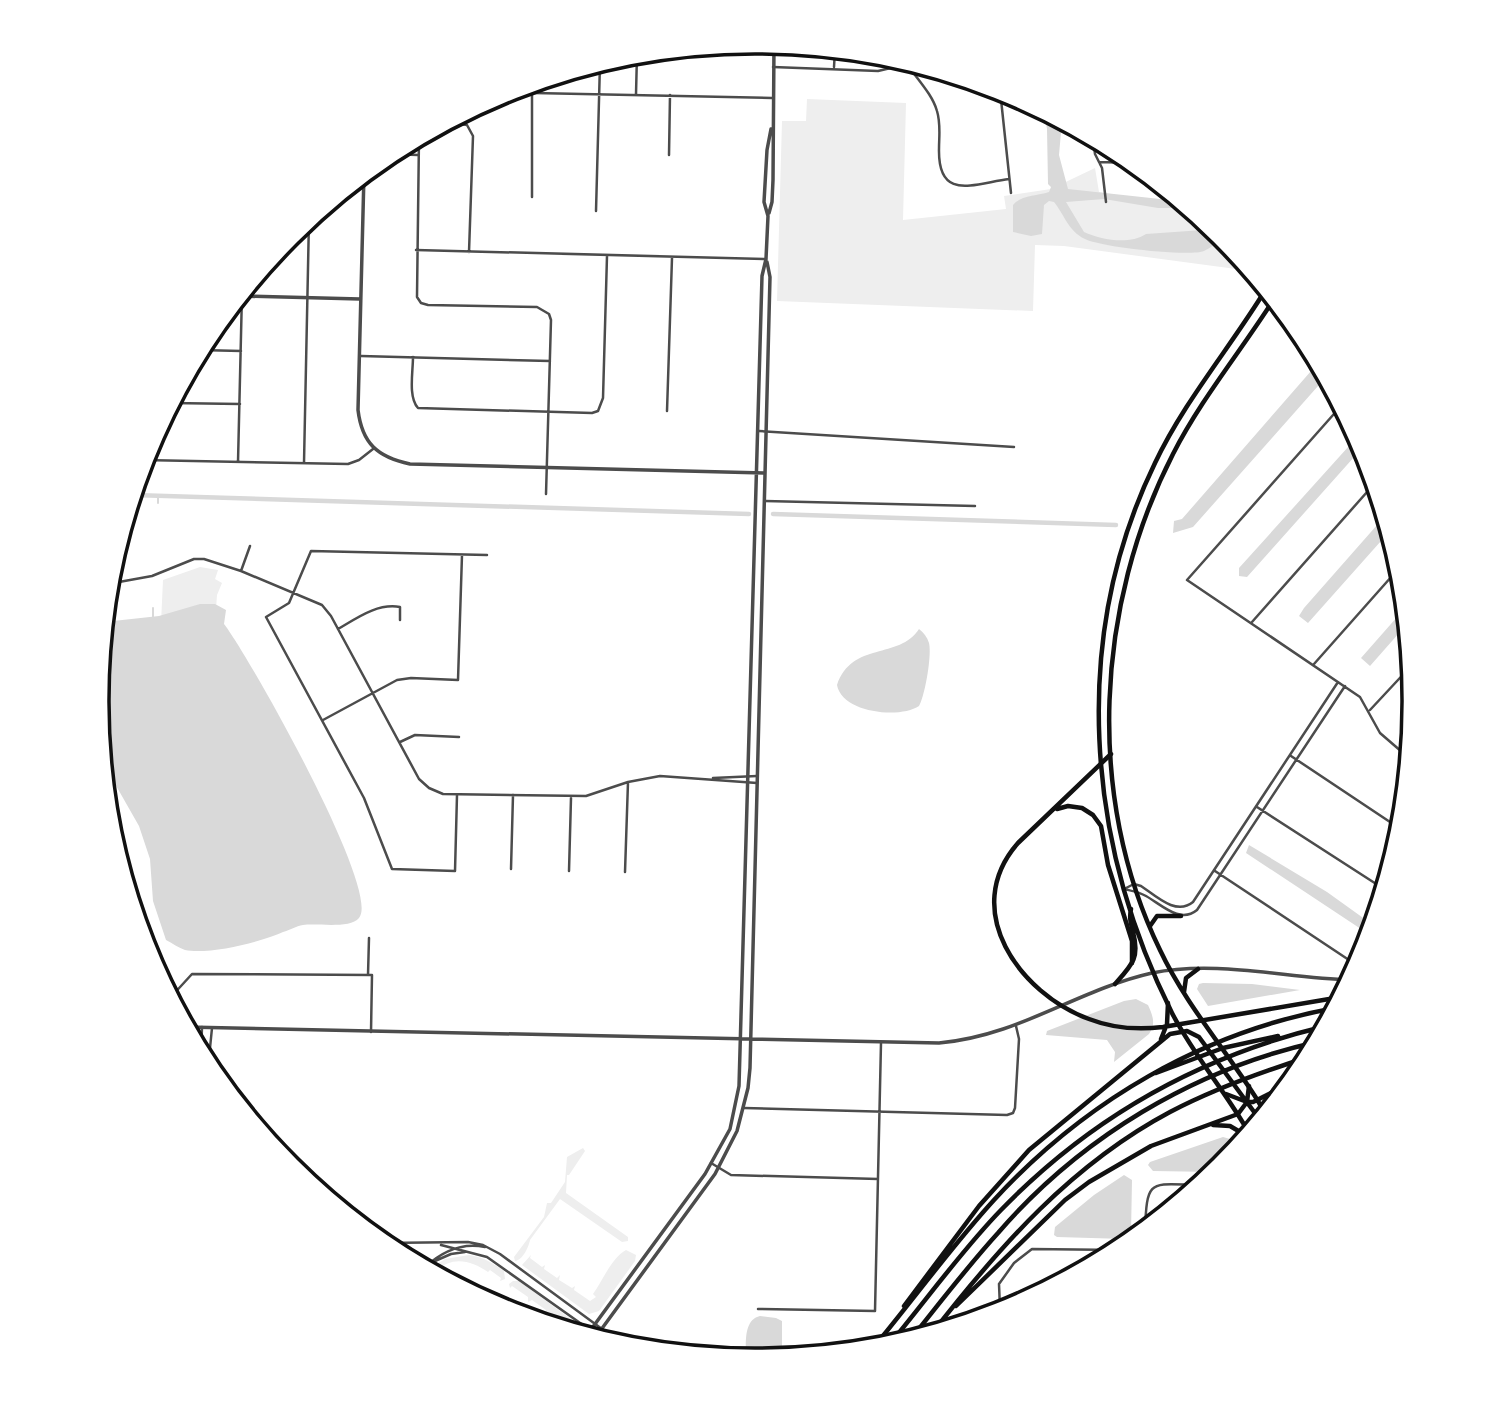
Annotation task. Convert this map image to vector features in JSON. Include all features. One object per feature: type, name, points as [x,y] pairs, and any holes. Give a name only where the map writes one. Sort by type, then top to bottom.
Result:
[{"type":"main road","points":[[1243,1125],[1167,1003],[1124,889],[1110,835],[1100,765],[1098,711],[1101,649],[1115,575],[1133,515],[1155,463],[1180,417],[1261,297]]},
{"type":"main road","points":[[1260,1105],[1170,971],[1150,927],[1134,884],[1119,819],[1111,754],[1110,706],[1115,639],[1125,583],[1156,491],[1181,437],[1269,307]]},
{"type":"main road","points":[[1111,754],[1008,855],[999,875],[995,892],[997,927],[1018,967],[1047,996],[1078,1015],[1121,1027],[1158,1027],[1329,1000]]},
{"type":"main road","points":[[1053,810],[1077,807],[1093,815],[1101,826],[1108,865],[1132,941],[1132,962]]},
{"type":"main road","points":[[1115,984],[1136,955],[1137,948],[1129,918],[1131,908]]},
{"type":"main road","points":[[1150,927],[1157,916],[1181,916]]},
{"type":"main road","points":[[1184,993],[1186,978],[1198,969]]},
{"type":"main road","points":[[1158,1043],[1167,1024],[1167,1003]]},
{"type":"main road","points":[[885,1334],[1008,1185],[1065,1133],[1146,1077],[1186,1055],[1226,1038],[1281,1020],[1323,1011]]},
{"type":"main road","points":[[1146,1077],[1230,1046],[1313,1029]]},
{"type":"main road","points":[[883,1335],[944,1250],[1006,1174],[1049,1131],[1170,1034],[1182,1030],[1193,1033],[1203,1042],[1254,1112]]},
{"type":"main road","points":[[900,1331],[999,1212],[1045,1167],[1096,1126],[1192,1072],[1243,1050],[1300,1032]]},
{"type":"main road","points":[[920,1327],[998,1232],[1038,1191],[1080,1155],[1140,1113],[1198,1083],[1249,1062],[1302,1047]]},
{"type":"main road","points":[[944,1319],[1018,1230],[1078,1175],[1169,1113],[1215,1090],[1291,1062]]},
{"type":"main road","points":[[948,1314],[1065,1200],[1088,1182],[1151,1146],[1238,1114],[1247,1102],[1249,1086]]},
{"type":"main road","points":[[1226,1094],[1247,1102],[1258,1101],[1270,1094]]},
{"type":"main road","points":[[1208,1124],[1230,1126],[1239,1130]]},
{"type":"street","points":[[593,1327],[711,1163],[730,1129],[739,1086],[762,276],[766,260],[768,216],[764,202],[771,129],[774,55]]},
{"type":"street","points":[[834,69],[835,59]]},
{"type":"street","points":[[636,94],[637,66]]},
{"type":"street","points":[[773,67],[878,71],[890,69]]},
{"type":"street","points":[[596,211],[600,73]]},
{"type":"street","points":[[914,74],[936,108],[940,123],[939,169],[943,178],[950,184],[961,185],[1009,179]]},
{"type":"street","points":[[536,93],[772,98]]},
{"type":"street","points":[[532,197],[534,94]]},
{"type":"street","points":[[669,155],[670,95]]},
{"type":"street","points":[[1001,102],[1011,193]]},
{"type":"street","points":[[463,124],[467,125],[472,136],[469,252]]},
{"type":"street","points":[[418,149],[415,290],[421,303],[537,307],[549,314],[546,495]]},
{"type":"street","points":[[1096,151],[1100,162],[1105,201]]},
{"type":"street","points":[[409,155],[418,155]]},
{"type":"street","points":[[1100,162],[1114,162]]},
{"type":"street","points":[[364,187],[359,420],[373,449],[397,461],[410,464],[765,473]]},
{"type":"street","points":[[303,463],[309,234]]},
{"type":"street","points":[[416,250],[766,260]]},
{"type":"street","points":[[413,357],[412,397],[418,408],[592,414],[598,411],[603,398],[607,256]]},
{"type":"street","points":[[667,411],[671,258]]},
{"type":"street","points":[[404,1244],[468,1242],[489,1247],[602,1329],[718,1169],[737,1131],[744,1108],[750,1068],[767,432],[770,277],[766,260]]},
{"type":"street","points":[[252,295],[360,299]]},
{"type":"street","points":[[238,461],[241,308]]},
{"type":"street","points":[[761,320],[769,321]]},
{"type":"street","points":[[213,350],[241,351]]},
{"type":"street","points":[[359,356],[550,361]]},
{"type":"street","points":[[760,362],[768,362]]},
{"type":"street","points":[[181,403],[240,404]]},
{"type":"street","points":[[1335,413],[1187,580],[1360,697],[1380,733],[1400,751]]},
{"type":"street","points":[[759,431],[1014,447]]},
{"type":"street","points":[[155,460],[348,464],[359,460],[373,449]]},
{"type":"street","points":[[1252,622],[1367,492]]},
{"type":"street","points":[[765,500],[975,506]]},
{"type":"street","points":[[241,571],[250,546]]},
{"type":"street","points":[[457,795],[455,871],[391,869],[364,798],[266,617],[286,606],[311,551],[488,555]]},
{"type":"street","points":[[322,720],[397,680],[458,680],[462,555]]},
{"type":"street","points":[[120,582],[152,576],[194,559],[204,559],[241,571],[322,605],[331,615],[419,779],[429,788],[443,794],[571,797],[586,796],[628,782],[660,776],[757,776]]},
{"type":"street","points":[[1314,664],[1390,578]]},
{"type":"street","points":[[338,629],[386,605],[400,607],[400,620]]},
{"type":"street","points":[[754,613],[762,613]]},
{"type":"street","points":[[1369,710],[1401,676]]},
{"type":"street","points":[[1124,889],[1134,884],[1174,907],[1184,908],[1193,902],[1338,682]]},
{"type":"street","points":[[1124,889],[1137,892],[1181,916],[1197,910],[1345,686]]},
{"type":"street","points":[[751,705],[759,705]]},
{"type":"street","points":[[400,743],[415,735],[459,737]]},
{"type":"street","points":[[1290,755],[1391,823]]},
{"type":"street","points":[[710,778],[725,782],[757,783]]},
{"type":"street","points":[[625,872],[628,782]]},
{"type":"street","points":[[511,869],[513,795]]},
{"type":"street","points":[[569,871],[571,797]]},
{"type":"street","points":[[1257,807],[1375,884]]},
{"type":"street","points":[[747,865],[755,865]]},
{"type":"street","points":[[1215,871],[1348,960]]},
{"type":"street","points":[[369,938],[369,975],[372,975],[371,1032]]},
{"type":"street","points":[[197,1027],[742,1040],[955,1042],[1016,1026],[1115,984],[1154,973],[1198,969],[1339,979]]},
{"type":"street","points":[[177,990],[192,974],[369,975]]},
{"type":"street","points":[[744,1108],[1007,1115],[1013,1113],[1016,1108],[1019,1039],[1016,1026]]},
{"type":"street","points":[[202,1027],[202,1035]]},
{"type":"street","points":[[210,1048],[212,1028]]},
{"type":"street","points":[[758,1309],[875,1311],[881,1042]]},
{"type":"street","points":[[711,1163],[731,1175],[878,1178]]},
{"type":"street","points":[[1145,1217],[1146,1197],[1151,1189],[1157,1185],[1184,1185]]},
{"type":"street","points":[[438,1244],[480,1254],[497,1263],[583,1324]]},
{"type":"street","points":[[432,1261],[440,1255],[469,1245],[489,1247]]},
{"type":"street","points":[[1000,1300],[999,1284],[1014,1263],[1032,1249],[1097,1250]]},
{"type":"street","points":[[434,1262],[451,1254],[469,1252]]},
{"type":"shaded area","points":[[807,99],[906,103],[903,220],[1006,209],[1004,196],[1051,189],[1095,168],[1099,192],[1168,204],[1236,269],[1064,246],[1035,245],[1033,311],[777,301],[782,121],[806,121]]},
{"type":"shaded area","points":[[1046,123],[1061,131],[1059,155],[1068,189],[1162,199],[1173,208],[1104,199],[1066,202],[1084,232],[1107,239],[1124,240],[1146,234],[1198,230],[1214,245],[1204,251],[1181,253],[1094,242],[1074,232],[1054,202],[1049,201],[1044,205],[1042,234],[1031,236],[1013,232],[1013,205],[1025,198],[1049,192],[1051,187],[1048,184]]},
{"type":"shaded area","points":[[1311,371],[1319,384],[1193,527],[1173,533],[1174,521],[1182,519]]},
{"type":"shaded area","points":[[1350,445],[1354,457],[1247,577],[1239,576],[1239,568]]},
{"type":"shaded area","points":[[1377,525],[1382,540],[1308,623],[1299,616]]},
{"type":"shaded area","points":[[200,567],[218,570],[215,579],[222,583],[217,595],[215,623],[161,623],[163,580]]},
{"type":"shaded area","points":[[200,604],[215,604],[226,610],[224,624],[284,724],[333,822],[361,899],[359,918],[355,921],[341,925],[300,926],[248,943],[207,951],[185,950],[166,940],[153,901],[150,859],[139,826],[114,781],[109,701],[114,621],[159,616]]},
{"type":"shaded area","points":[[1397,617],[1399,634],[1370,666],[1361,658]]},
{"type":"shaded area","points":[[919,629],[927,639],[930,649],[926,685],[919,706],[899,712],[873,711],[849,702],[841,694],[837,685],[844,671],[853,662],[900,645]]},
{"type":"shaded area","points":[[1249,845],[1327,892],[1364,919],[1361,929],[1246,853]]},
{"type":"shaded area","points":[[1199,984],[1252,984],[1300,990],[1208,1006],[1197,989]]},
{"type":"shaded area","points":[[1136,999],[1148,1005],[1153,1027],[1149,1034],[1114,1062],[1115,1052],[1107,1040],[1046,1035],[1047,1031],[1124,1001]]},
{"type":"shaded area","points":[[1223,1137],[1230,1139],[1198,1172],[1153,1171],[1148,1165],[1150,1162]]},
{"type":"shaded area","points":[[583,1148],[585,1151],[567,1175],[566,1193],[628,1237],[628,1241],[622,1242],[560,1199],[530,1240],[523,1255],[515,1261],[514,1257],[544,1217],[547,1203],[551,1203],[565,1182],[567,1157]]},
{"type":"shaded area","points":[[1124,1175],[1132,1180],[1131,1227],[1115,1239],[1054,1235],[1055,1227]]},
{"type":"shaded area","points":[[626,1250],[636,1255],[635,1261],[599,1311],[589,1314],[522,1265],[531,1255],[530,1258],[542,1267],[545,1265],[544,1269],[557,1278],[560,1275],[559,1280],[572,1288],[575,1286],[574,1290],[590,1301],[596,1297],[593,1294],[612,1264]]},
{"type":"shaded area","points":[[469,1255],[483,1259],[504,1271],[505,1279],[500,1281],[501,1278],[490,1270],[488,1272],[468,1262],[454,1262],[442,1266],[437,1264],[445,1259]]},
{"type":"shaded area","points":[[519,1281],[574,1322],[545,1312],[532,1300],[528,1302],[528,1297],[512,1286],[510,1288],[509,1284]]},
{"type":"shaded area","points":[[760,1316],[782,1321],[781,1347],[746,1348],[748,1327]]},
{"type":"waterway","points":[[142,495],[749,514]]},
{"type":"waterway","points":[[158,496],[158,503]]},
{"type":"waterway","points":[[773,514],[1116,525]]},
{"type":"waterway","points":[[153,608],[153,617]]}]
